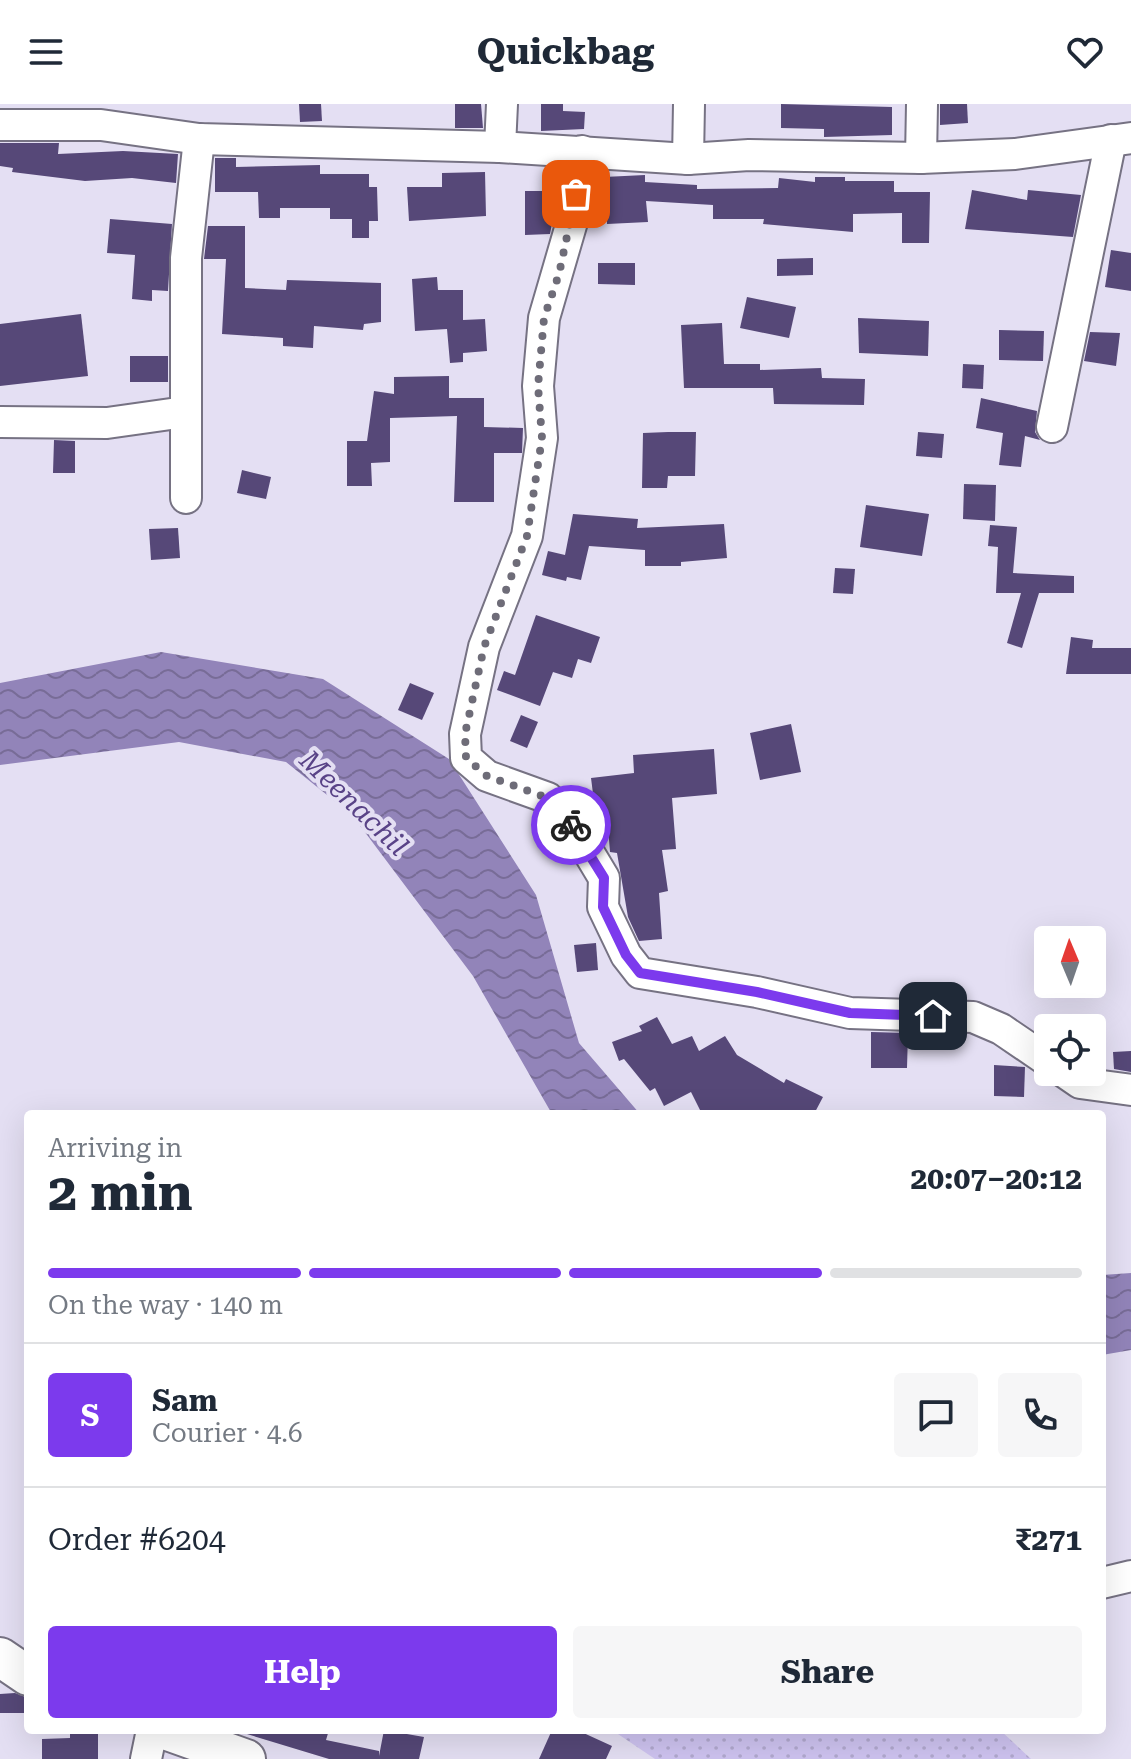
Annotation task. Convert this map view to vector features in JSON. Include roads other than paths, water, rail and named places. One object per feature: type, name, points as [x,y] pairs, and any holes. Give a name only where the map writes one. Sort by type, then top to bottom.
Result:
[{"type":"main road","points":[[0,1657],[24,1673]]},
{"type":"main road","points":[[176,1734],[246,1759]]},
{"type":"street","points":[[500,147],[502,104]]},
{"type":"street","points":[[688,159],[689,104]]},
{"type":"street","points":[[921,158],[922,104]]},
{"type":"street","points":[[0,125],[101,114],[199,139],[500,147],[688,159],[749,155],[921,158],[1015,154],[1121,139],[1052,427]]},
{"type":"street","points":[[186,498],[186,258],[199,139]]},
{"type":"street","points":[[582,151],[574,215],[544,318],[538,386],[542,438],[527,536],[484,647],[465,734],[466,758],[487,776],[548,798],[577,833],[604,878],[603,907],[626,955],[640,973],[757,992],[850,1013],[973,1017],[1001,1029],[1034,1051]]},
{"type":"street","points":[[0,422],[107,423],[185,412]]},
{"type":"street","points":[[1102,1086],[1131,1090]]},
{"type":"street","points":[[1106,1582],[1131,1576]]},
{"type":"street","points":[[146,1759],[151,1734]]},
{"type":"water","name":"Meenachil","points":[[161,652],[323,679],[449,759],[536,895],[579,1043],[637,1110],[550,1110],[473,976],[352,815],[286,762],[179,742],[0,765],[0,683]]},
{"type":"water","points":[[1131,1273],[1131,1350],[1106,1354],[1106,1275]]}]
